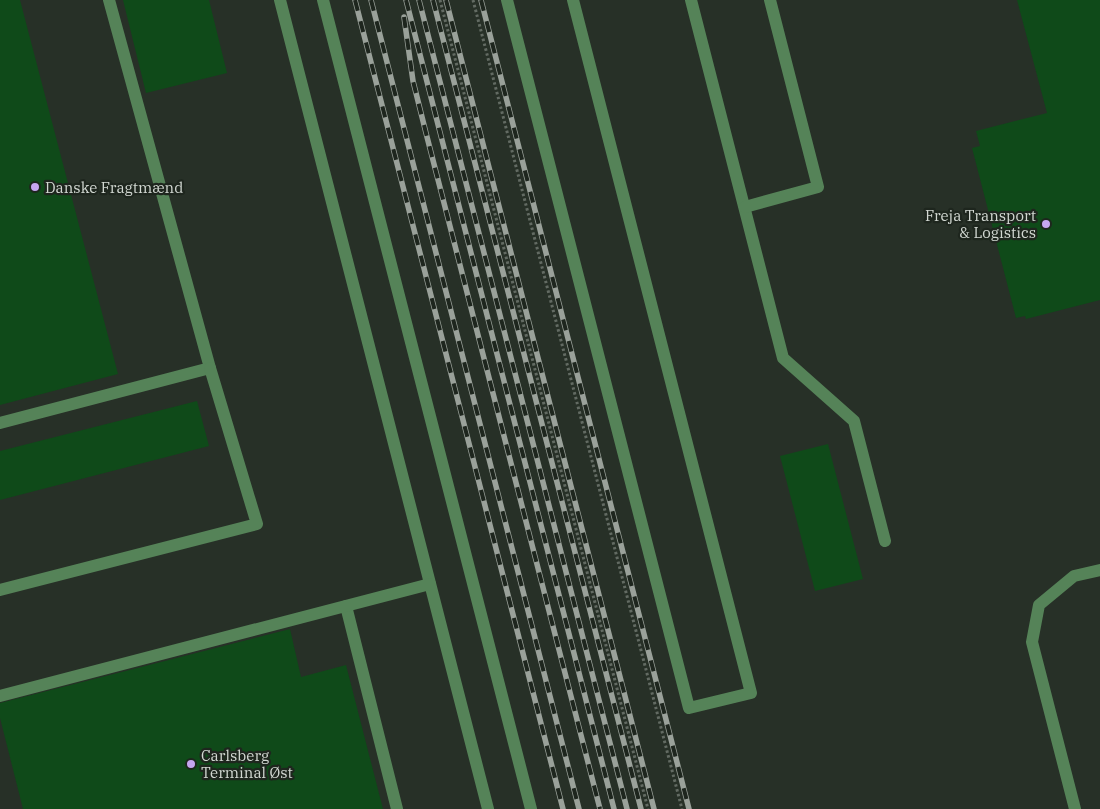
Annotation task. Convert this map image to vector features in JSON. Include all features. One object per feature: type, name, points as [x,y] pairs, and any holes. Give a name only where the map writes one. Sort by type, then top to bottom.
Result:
[{"type":"lane","points":[[0,590],[257,524],[210,368],[109,0]]},
{"type":"lane","points":[[280,0],[488,809]]},
{"type":"lane","points":[[323,0],[531,809]]},
{"type":"lane","points":[[508,0],[689,708],[751,693],[573,0]]},
{"type":"lane","points":[[691,0],[783,358],[854,421],[885,541]]},
{"type":"lane","points":[[745,206],[818,187],[770,0]]},
{"type":"lane","points":[[0,423],[210,368]]},
{"type":"lane","points":[[1075,809],[1032,642],[1039,605],[1074,576],[1100,570]]},
{"type":"lane","points":[[0,696],[430,584]]},
{"type":"lane","points":[[346,606],[397,809]]},
{"type":"path","points":[[440,0],[648,809]]},
{"type":"path","points":[[473,0],[682,809]]},
{"type":"building","name":"Danske Fragtmænd","points":[[0,0],[20,0],[118,374],[0,405]]},
{"type":"building","points":[[123,0],[209,0],[227,73],[146,93]]},
{"type":"building","name":"Freja Transport & Logistics","points":[[1017,0],[1100,0],[1100,300],[1026,319],[1025,316],[1016,318],[972,148],[980,146],[976,131],[1047,113]]},
{"type":"building","points":[[197,401],[209,446],[0,500],[0,451]]},
{"type":"building","points":[[828,444],[863,579],[815,591],[780,456]]},
{"type":"building","name":"Carlsberg Terminal Øst","points":[[290,629],[301,677],[346,665],[383,809],[23,809],[0,718],[0,703]]},
{"type":"railway","points":[[355,0],[563,809]]},
{"type":"railway","points":[[371,0],[579,809]]},
{"type":"railway","points":[[406,0],[614,809]]},
{"type":"railway","points":[[419,0],[627,809]]},
{"type":"railway","points":[[433,0],[641,809]]},
{"type":"railway","points":[[446,0],[654,809]]},
{"type":"railway","points":[[481,0],[689,809]]},
{"type":"railway","points":[[404,17],[413,81],[600,809]]},
{"type":"place","name":"Danske Fragtmænd","points":[[35,187]]},
{"type":"place","name":"Freja Transport & Logistics","points":[[1046,224]]},
{"type":"place","name":"Carlsberg Terminal Øst","points":[[191,764]]}]
